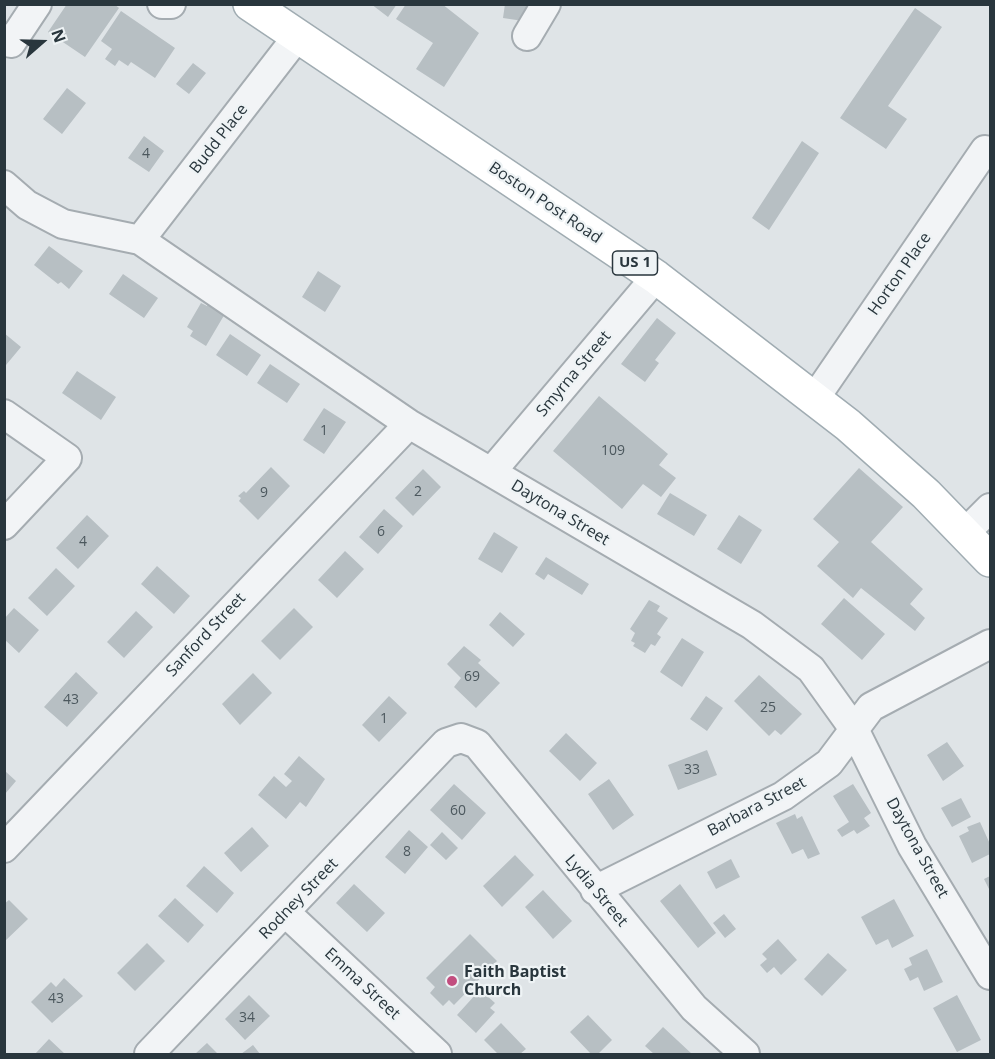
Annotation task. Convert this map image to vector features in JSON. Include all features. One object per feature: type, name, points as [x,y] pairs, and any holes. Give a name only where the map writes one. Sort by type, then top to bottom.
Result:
[{"type":"main road","name":"Boston Post Road","points":[[254,6],[656,277],[815,398],[926,494],[966,532],[990,560]]},
{"type":"street","points":[[4,38],[11,43],[37,4]]},
{"type":"street","points":[[162,4],[171,4]]},
{"type":"street","points":[[527,36],[546,4]]},
{"type":"street","name":"Budd Place","points":[[140,240],[297,37]]},
{"type":"street","name":"Horton Place","points":[[815,398],[985,150]]},
{"type":"street","name":"Daytona Street","points":[[4,185],[27,205],[63,224],[140,240],[409,424],[752,625],[811,669],[854,729],[912,846],[990,975]]},
{"type":"street","name":"Smyrna Street","points":[[492,471],[656,277]]},
{"type":"street","points":[[4,414],[67,458],[4,525]]},
{"type":"street","name":"Sanford Street","points":[[4,848],[409,424]]},
{"type":"street","points":[[966,532],[990,508]]},
{"type":"street","name":"Barbara Street","points":[[595,890],[783,796],[829,763],[871,707],[990,644]]},
{"type":"street","name":"Lydia Street","points":[[446,743],[461,738],[477,744],[694,1008],[745,1054]]},
{"type":"street","name":"Rodney Street","points":[[149,1054],[446,743]]},
{"type":"street","name":"Emma Street","points":[[286,913],[437,1054]]},
{"type":"building","points":[[67,4],[114,4],[119,8],[85,57],[48,32]]},
{"type":"building","points":[[371,4],[397,4],[388,17]]},
{"type":"building","points":[[406,4],[442,4],[479,33],[444,87],[416,69],[433,43],[396,19]]},
{"type":"building","points":[[505,4],[532,4],[530,22],[503,18]]},
{"type":"building","points":[[915,8],[942,27],[888,106],[907,119],[886,149],[840,118]]},
{"type":"building","points":[[121,11],[175,48],[155,78],[131,62],[128,66],[119,60],[115,66],[105,59],[112,49],[101,41]]},
{"type":"building","points":[[193,63],[206,73],[189,94],[176,84]]},
{"type":"building","points":[[67,88],[86,103],[62,134],[43,119]]},
{"type":"building","points":[[144,136],[164,151],[149,172],[128,158]]},
{"type":"building","points":[[802,141],[819,153],[769,230],[752,218]]},
{"type":"building","points":[[49,246],[83,271],[69,289],[61,282],[58,284],[34,265]]},
{"type":"building","points":[[318,271],[341,286],[325,312],[302,297]]},
{"type":"building","points":[[123,274],[158,298],[144,318],[109,294]]},
{"type":"building","points":[[209,302],[226,312],[206,346],[190,336],[193,331],[187,327],[201,303],[207,306]]},
{"type":"building","points":[[657,318],[676,333],[655,360],[659,363],[645,382],[621,364]]},
{"type":"building","points":[[4,333],[21,347],[6,365],[4,364]]},
{"type":"building","points":[[230,334],[261,355],[247,376],[216,355]]},
{"type":"building","points":[[270,364],[300,384],[287,403],[257,383]]},
{"type":"building","points":[[77,371],[116,397],[101,420],[62,393]]},
{"type":"building","points":[[599,396],[668,454],[659,465],[676,478],[661,497],[643,484],[622,509],[553,451]]},
{"type":"building","points":[[324,408],[346,422],[324,454],[303,440]]},
{"type":"building","points":[[271,467],[290,486],[258,520],[239,501],[241,498],[238,496],[244,491],[246,493]]},
{"type":"building","points":[[859,468],[903,507],[871,542],[923,589],[910,604],[925,618],[915,631],[861,588],[853,598],[817,566],[839,542],[813,519]]},
{"type":"building","points":[[423,469],[441,487],[413,516],[395,498]]},
{"type":"building","points":[[670,493],[707,515],[694,536],[657,514]]},
{"type":"building","points":[[384,509],[403,526],[378,554],[359,537]]},
{"type":"building","points":[[87,515],[109,536],[78,569],[56,548]]},
{"type":"building","points":[[739,515],[762,530],[741,564],[717,549]]},
{"type":"building","points":[[494,532],[518,547],[502,573],[478,559]]},
{"type":"building","points":[[345,551],[364,569],[337,598],[318,580]]},
{"type":"building","points":[[546,557],[589,584],[582,595],[548,574],[544,580],[535,574]]},
{"type":"building","points":[[157,566],[190,596],[174,614],[141,584]]},
{"type":"building","points":[[56,568],[75,586],[47,616],[28,598]]},
{"type":"building","points":[[844,598],[885,634],[862,660],[821,624]]},
{"type":"building","points":[[649,600],[660,606],[657,611],[668,618],[657,634],[661,637],[655,646],[651,644],[645,653],[633,646],[635,643],[631,641],[635,633],[630,629]]},
{"type":"building","points":[[14,608],[39,630],[19,653],[4,639],[4,619]]},
{"type":"building","points":[[294,608],[313,627],[280,660],[261,641]]},
{"type":"building","points":[[136,611],[153,627],[124,658],[107,642]]},
{"type":"building","points":[[500,612],[525,634],[513,647],[489,625]]},
{"type":"building","points":[[682,638],[704,652],[682,687],[660,672]]},
{"type":"building","points":[[464,646],[481,660],[478,663],[500,683],[476,708],[454,687],[461,678],[447,664]]},
{"type":"building","points":[[76,672],[98,693],[67,727],[44,707]]},
{"type":"building","points":[[253,673],[272,693],[240,725],[222,704]]},
{"type":"building","points":[[759,675],[802,714],[781,735],[775,730],[769,736],[734,701]]},
{"type":"building","points":[[389,696],[407,713],[379,742],[362,725]]},
{"type":"building","points":[[706,696],[723,708],[707,731],[690,719]]},
{"type":"building","points":[[566,733],[597,763],[580,781],[549,751]]},
{"type":"building","points":[[947,742],[964,766],[943,781],[927,755]]},
{"type":"building","points":[[707,750],[717,775],[678,790],[668,765]]},
{"type":"building","points":[[299,756],[325,779],[306,807],[300,802],[286,819],[258,795],[274,776],[286,787],[292,781],[284,774]]},
{"type":"building","points":[[5,771],[16,781],[5,794]]},
{"type":"building","points":[[609,779],[634,815],[613,830],[588,794]]},
{"type":"building","points":[[454,784],[486,813],[462,840],[430,810]]},
{"type":"building","points":[[853,784],[871,813],[864,818],[870,826],[857,834],[854,830],[842,837],[837,830],[849,822],[833,796]]},
{"type":"building","points":[[961,798],[971,817],[952,827],[941,808]]},
{"type":"building","points":[[795,814],[797,819],[802,816],[820,854],[808,859],[803,849],[792,854],[776,823]]},
{"type":"building","points":[[980,822],[990,844],[990,854],[972,863],[959,836],[969,831],[967,827]]},
{"type":"building","points":[[252,827],[269,846],[241,872],[224,853]]},
{"type":"building","points":[[409,830],[428,847],[405,874],[385,857]]},
{"type":"building","points":[[442,832],[458,848],[446,860],[430,845]]},
{"type":"building","points":[[515,855],[534,875],[502,907],[483,886]]},
{"type":"building","points":[[731,859],[740,877],[716,889],[707,872]]},
{"type":"building","points":[[204,866],[234,893],[217,913],[186,886]]},
{"type":"building","points":[[990,876],[990,891],[984,879]]},
{"type":"building","points":[[354,884],[385,913],[367,932],[336,903]]},
{"type":"building","points":[[680,884],[716,933],[698,948],[660,901]]},
{"type":"building","points":[[543,890],[572,921],[553,939],[525,907]]},
{"type":"building","points":[[175,898],[204,925],[188,943],[158,916]]},
{"type":"building","points":[[894,899],[914,936],[892,948],[888,939],[876,945],[861,917]]},
{"type":"building","points":[[9,900],[28,919],[4,942],[4,904]]},
{"type":"building","points":[[724,914],[736,929],[725,938],[713,923]]},
{"type":"building","points":[[470,934],[497,961],[454,1005],[449,1000],[443,1006],[430,993],[435,987],[426,978]]},
{"type":"building","points":[[778,939],[797,960],[781,975],[774,967],[767,973],[760,965],[767,959],[762,954]]},
{"type":"building","points":[[147,943],[165,961],[135,991],[117,973]]},
{"type":"building","points":[[927,949],[943,982],[924,991],[918,977],[910,981],[904,969],[912,965],[909,958]]},
{"type":"building","points":[[828,953],[847,970],[822,996],[804,979]]},
{"type":"building","points":[[64,978],[83,996],[52,1023],[31,1002],[51,982],[56,987]]},
{"type":"building","points":[[476,994],[480,998],[485,994],[495,1003],[490,1008],[495,1012],[476,1033],[457,1015]]},
{"type":"building","points":[[249,995],[270,1016],[245,1040],[225,1019]]},
{"type":"building","points":[[957,995],[981,1040],[957,1052],[933,1008]]},
{"type":"building","points":[[588,1015],[612,1040],[598,1054],[591,1054],[570,1032]]},
{"type":"building","points":[[501,1023],[526,1049],[520,1054],[498,1054],[484,1040]]},
{"type":"building","points":[[663,1027],[692,1054],[654,1054],[645,1046]]},
{"type":"building","points":[[49,1039],[65,1054],[35,1054]]},
{"type":"building","points":[[207,1043],[218,1054],[195,1054]]},
{"type":"building","points":[[253,1045],[260,1054],[241,1054]]},
{"type":"place","name":"Faith Baptist Church","points":[[452,981]]}]
